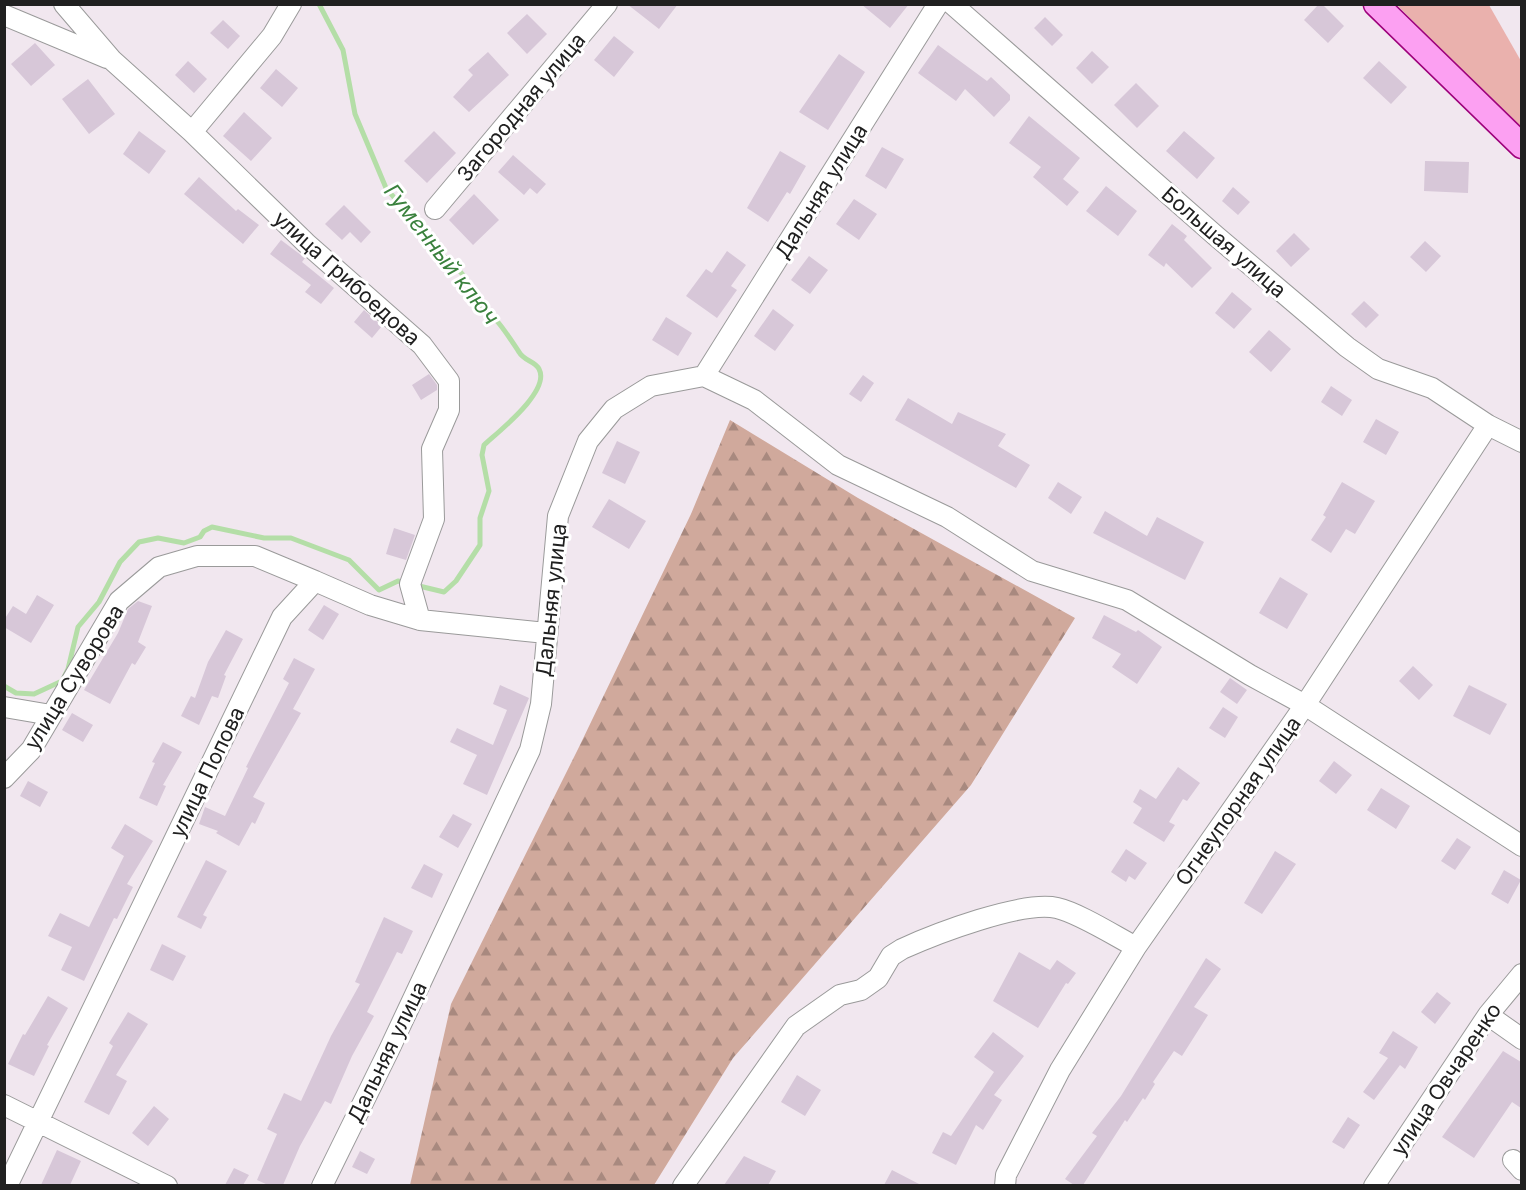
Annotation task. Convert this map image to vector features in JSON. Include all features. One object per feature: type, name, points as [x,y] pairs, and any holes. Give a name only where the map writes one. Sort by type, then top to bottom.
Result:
[{"type":"main road","points":[[1376,4],[1521,146]]},
{"type":"street","name":"улица Грибоедова","points":[[64,4],[112,60],[192,132],[306,243],[422,345],[449,381],[449,410],[432,448],[434,519],[410,584],[420,620]]},
{"type":"street","name":"Загородная улица","points":[[435,209],[607,4]]},
{"type":"street","name":"Дальняя улица","points":[[322,1185],[394,1039],[530,750],[541,704],[558,516],[588,441],[614,409],[651,386],[704,376],[938,4]]},
{"type":"street","name":"Большая улица","points":[[952,4],[1216,236],[1347,347],[1378,369],[1432,388],[1488,425],[1521,442]]},
{"type":"street","points":[[192,132],[272,36],[290,8]]},
{"type":"street","points":[[4,15],[112,60]]},
{"type":"street","points":[[704,376],[754,400],[838,465],[947,517],[1032,571],[1127,600],[1250,675],[1305,705],[1521,846]]},
{"type":"street","name":"Огнеупорная улица","points":[[1005,1185],[1006,1175],[1060,1070],[1136,947],[1305,705],[1488,425]]},
{"type":"street","name":"улица Суворова","points":[[4,778],[31,750],[119,601],[159,567],[197,556],[255,556],[315,581]]},
{"type":"street","points":[[315,581],[370,606],[420,620],[546,633]]},
{"type":"street","name":"улица Попова","points":[[7,1185],[282,617],[315,581]]},
{"type":"street","points":[[4,707],[51,715]]},
{"type":"street","points":[[683,1185],[796,1026],[840,995],[861,990],[878,978],[891,956],[902,949],[1010,911],[1034,906],[1059,909],[1136,947]]},
{"type":"street","name":"улица Овчаренко","points":[[1374,1185],[1488,1015],[1521,975]]},
{"type":"street","points":[[1488,1015],[1521,1039]]},
{"type":"street","points":[[4,1105],[167,1185]]},
{"type":"shaded area","points":[[1397,5],[1489,5],[1521,61],[1521,131]]},
{"type":"green space","points":[[730,420],[858,498],[1075,618],[971,785],[733,1058],[654,1185],[410,1185],[451,1004],[579,747],[691,514]]},
{"type":"building","points":[[627,4],[678,4],[659,29]]},
{"type":"building","points":[[861,4],[909,4],[890,28]]},
{"type":"building","points":[[1319,4],[1322,4],[1344,26],[1328,43],[1304,20]]},
{"type":"building","points":[[527,14],[547,34],[527,54],[507,33]]},
{"type":"building","points":[[1045,17],[1063,35],[1052,46],[1034,28]]},
{"type":"building","points":[[223,20],[240,36],[228,49],[210,33]]},
{"type":"building","points":[[614,36],[634,52],[614,77],[594,60]]},
{"type":"building","points":[[35,43],[55,65],[31,86],[11,64]]},
{"type":"building","points":[[938,45],[987,81],[991,77],[1010,95],[1010,100],[994,117],[965,89],[956,101],[918,73]]},
{"type":"building","points":[[1092,51],[1109,67],[1092,84],[1076,68]]},
{"type":"building","points":[[488,52],[509,75],[469,112],[453,97],[473,75],[468,70]]},
{"type":"building","points":[[839,54],[865,72],[828,130],[799,112]]},
{"type":"building","points":[[188,61],[207,79],[194,93],[175,75]]},
{"type":"building","points":[[1379,61],[1407,87],[1391,104],[1363,78]]},
{"type":"building","points":[[276,69],[298,88],[282,107],[260,88]]},
{"type":"building","points":[[88,79],[115,114],[89,134],[62,99]]},
{"type":"building","points":[[1136,83],[1159,106],[1137,128],[1114,105]]},
{"type":"building","points":[[244,112],[272,138],[251,161],[223,136]]},
{"type":"building","points":[[1029,116],[1080,158],[1063,179],[1079,192],[1067,206],[1033,177],[1041,167],[1009,143]]},
{"type":"building","points":[[139,131],[166,151],[149,174],[123,154]]},
{"type":"building","points":[[434,131],[456,153],[427,183],[404,161]]},
{"type":"building","points":[[1184,131],[1215,158],[1197,179],[1166,151]]},
{"type":"building","points":[[882,147],[904,159],[886,189],[865,176]]},
{"type":"building","points":[[780,151],[806,166],[790,194],[787,192],[768,222],[747,208]]},
{"type":"building","points":[[513,155],[546,184],[537,194],[530,188],[524,195],[498,172]]},
{"type":"building","points":[[1425,161],[1469,162],[1468,193],[1424,191]]},
{"type":"building","points":[[199,177],[236,211],[238,209],[259,225],[243,244],[184,194]]},
{"type":"building","points":[[1106,186],[1137,211],[1118,236],[1086,211]]},
{"type":"building","points":[[1233,187],[1250,202],[1238,215],[1222,201]]},
{"type":"building","points":[[474,194],[499,220],[473,245],[449,220]]},
{"type":"building","points":[[854,199],[877,214],[859,240],[836,224]]},
{"type":"building","points":[[344,205],[371,232],[361,243],[350,232],[342,240],[325,224]]},
{"type":"building","points":[[1172,224],[1187,236],[1184,240],[1212,268],[1192,288],[1166,263],[1164,267],[1148,255]]},
{"type":"building","points":[[1294,233],[1310,249],[1291,267],[1276,251]]},
{"type":"building","points":[[281,240],[305,258],[302,262],[334,288],[321,304],[305,292],[311,285],[270,254]]},
{"type":"building","points":[[1425,241],[1441,256],[1426,272],[1410,257]]},
{"type":"building","points":[[727,251],[746,265],[731,286],[737,290],[717,318],[686,296],[706,269],[712,273]]},
{"type":"building","points":[[809,256],[828,270],[810,294],[791,280]]},
{"type":"building","points":[[1232,292],[1252,309],[1234,329],[1215,313]]},
{"type":"building","points":[[1364,301],[1379,315],[1366,328],[1351,314]]},
{"type":"building","points":[[773,309],[794,325],[775,351],[754,336]]},
{"type":"building","points":[[364,310],[382,326],[372,338],[354,322]]},
{"type":"building","points":[[666,317],[692,333],[678,356],[652,340]]},
{"type":"building","points":[[1269,330],[1291,349],[1271,372],[1249,352]]},
{"type":"building","points":[[429,374],[437,385],[437,390],[421,400],[412,385]]},
{"type":"building","points":[[863,375],[874,383],[861,402],[849,394]]},
{"type":"building","points":[[1331,386],[1352,400],[1342,416],[1321,402]]},
{"type":"building","points":[[908,398],[952,424],[958,412],[1006,434],[998,446],[1030,465],[1016,488],[895,420]]},
{"type":"building","points":[[1376,419],[1399,432],[1386,455],[1363,442]]},
{"type":"building","points":[[617,441],[640,452],[625,484],[602,473]]},
{"type":"building","points":[[1058,482],[1082,497],[1071,514],[1048,498]]},
{"type":"building","points":[[1342,482],[1375,501],[1355,534],[1346,529],[1331,553],[1311,540],[1326,517],[1323,515]]},
{"type":"building","points":[[609,499],[646,521],[629,549],[592,527]]},
{"type":"building","points":[[1105,511],[1147,536],[1157,517],[1204,542],[1185,580],[1093,533]]},
{"type":"building","points":[[394,528],[415,535],[406,560],[386,554]]},
{"type":"building","points":[[1280,577],[1308,594],[1287,629],[1259,613]]},
{"type":"building","points":[[37,595],[54,605],[31,643],[4,627],[4,620],[13,606],[26,614]]},
{"type":"building","points":[[138,601],[152,606],[138,642],[146,647],[135,665],[132,663],[110,704],[84,690],[118,633],[128,609]]},
{"type":"building","points":[[324,605],[339,614],[323,640],[308,630]]},
{"type":"building","points":[[1104,615],[1136,632],[1138,630],[1162,647],[1137,684],[1112,667],[1121,654],[1092,638]]},
{"type":"building","points":[[226,630],[243,639],[224,675],[226,676],[218,698],[212,696],[199,725],[181,716],[191,696],[195,698],[208,662]]},
{"type":"building","points":[[294,658],[315,669],[293,709],[301,713],[253,797],[265,803],[255,824],[252,822],[239,846],[216,833],[218,831],[199,824],[205,807],[225,816],[248,768],[246,767],[289,683],[283,679]]},
{"type":"building","points":[[1413,666],[1433,685],[1419,700],[1399,681]]},
{"type":"building","points":[[1230,678],[1247,690],[1237,704],[1220,692]]},
{"type":"building","points":[[500,685],[529,698],[487,795],[463,784],[477,755],[450,742],[457,728],[493,745],[507,710],[493,704]]},
{"type":"building","points":[[1469,685],[1507,704],[1490,735],[1453,716]]},
{"type":"building","points":[[1223,707],[1238,717],[1225,738],[1209,728]]},
{"type":"building","points":[[72,713],[93,725],[83,742],[62,730]]},
{"type":"building","points":[[163,742],[182,752],[163,785],[166,786],[157,806],[139,798],[155,763],[152,762]]},
{"type":"building","points":[[1334,761],[1352,775],[1336,794],[1319,781]]},
{"type":"building","points":[[1178,767],[1200,783],[1187,801],[1183,799],[1169,822],[1175,825],[1164,842],[1133,823],[1142,808],[1133,802],[1140,789],[1156,799]]},
{"type":"building","points":[[28,781],[48,792],[40,807],[20,796]]},
{"type":"building","points":[[1381,788],[1410,806],[1396,829],[1367,810]]},
{"type":"building","points":[[453,814],[472,824],[458,848],[439,837]]},
{"type":"building","points":[[125,824],[153,841],[127,884],[133,887],[117,919],[114,918],[84,981],[61,970],[72,947],[48,936],[60,913],[89,927],[124,856],[111,848]]},
{"type":"building","points":[[1457,838],[1471,847],[1455,870],[1441,861]]},
{"type":"building","points":[[1126,849],[1147,863],[1135,880],[1129,876],[1126,882],[1111,872]]},
{"type":"building","points":[[1275,851],[1296,864],[1262,914],[1244,903]]},
{"type":"building","points":[[206,860],[227,871],[203,915],[207,917],[201,929],[177,917]]},
{"type":"building","points":[[424,864],[443,874],[432,898],[411,888]]},
{"type":"building","points":[[1504,870],[1521,880],[1508,904],[1491,894]]},
{"type":"building","points":[[384,917],[413,931],[402,954],[397,952],[367,1012],[374,1016],[352,1056],[331,1104],[325,1101],[300,1146],[283,1185],[268,1185],[257,1180],[277,1134],[267,1129],[284,1093],[301,1101],[331,1036],[360,984],[355,982]]},
{"type":"building","points":[[162,944],[186,956],[173,981],[150,970]]},
{"type":"building","points":[[1019,952],[1050,970],[1057,960],[1076,973],[1068,984],[1066,983],[1038,1028],[993,1001]]},
{"type":"building","points":[[1206,958],[1221,969],[1194,1007],[1208,1015],[1182,1056],[1174,1051],[1153,1082],[1155,1084],[1145,1100],[1143,1098],[1127,1122],[1125,1120],[1083,1185],[1074,1185],[1065,1179],[1097,1136],[1092,1133],[1121,1096]]},
{"type":"building","points":[[1437,992],[1451,1003],[1435,1024],[1421,1012]]},
{"type":"building","points":[[48,996],[68,1008],[47,1045],[49,1046],[34,1076],[8,1064],[23,1034],[25,1035]]},
{"type":"building","points":[[128,1012],[148,1024],[116,1075],[127,1081],[109,1115],[84,1102],[113,1046],[109,1043]]},
{"type":"building","points":[[1393,1031],[1418,1047],[1405,1069],[1400,1065],[1374,1100],[1363,1092],[1388,1058],[1379,1053]]},
{"type":"building","points":[[993,1032],[1024,1056],[994,1095],[1002,1100],[983,1130],[976,1125],[956,1165],[932,1153],[943,1132],[951,1136],[994,1072],[974,1057]]},
{"type":"building","points":[[1503,1051],[1521,1062],[1521,1108],[1512,1102],[1474,1158],[1442,1137]]},
{"type":"building","points":[[797,1075],[821,1090],[805,1116],[781,1102]]},
{"type":"building","points":[[154,1106],[169,1119],[148,1146],[132,1133]]},
{"type":"building","points":[[1348,1117],[1360,1125],[1344,1149],[1332,1142]]},
{"type":"building","points":[[57,1150],[81,1161],[70,1185],[41,1185]]},
{"type":"building","points":[[360,1151],[375,1159],[367,1174],[352,1167]]},
{"type":"building","points":[[744,1156],[776,1171],[768,1185],[724,1185]]},
{"type":"building","points":[[234,1168],[249,1175],[243,1185],[225,1185]]},
{"type":"building","points":[[892,1170],[921,1185],[884,1185]]},
{"type":"waterway","name":"Гуменный ключ","points":[[319,4],[343,50],[355,114],[386,188],[448,261],[463,274],[476,303],[495,319],[521,355],[537,366],[541,378],[531,399],[484,445],[482,455],[489,491],[480,518],[480,545],[456,581],[444,592],[415,585]]},
{"type":"waterway","name":"Гуменный ключ","points":[[4,686],[16,693],[34,694],[62,681],[68,669],[78,627],[99,602],[120,562],[139,542],[158,538],[184,543],[200,537],[204,531],[212,527],[264,538],[291,538],[349,560],[379,590],[398,581],[406,583]]}]
